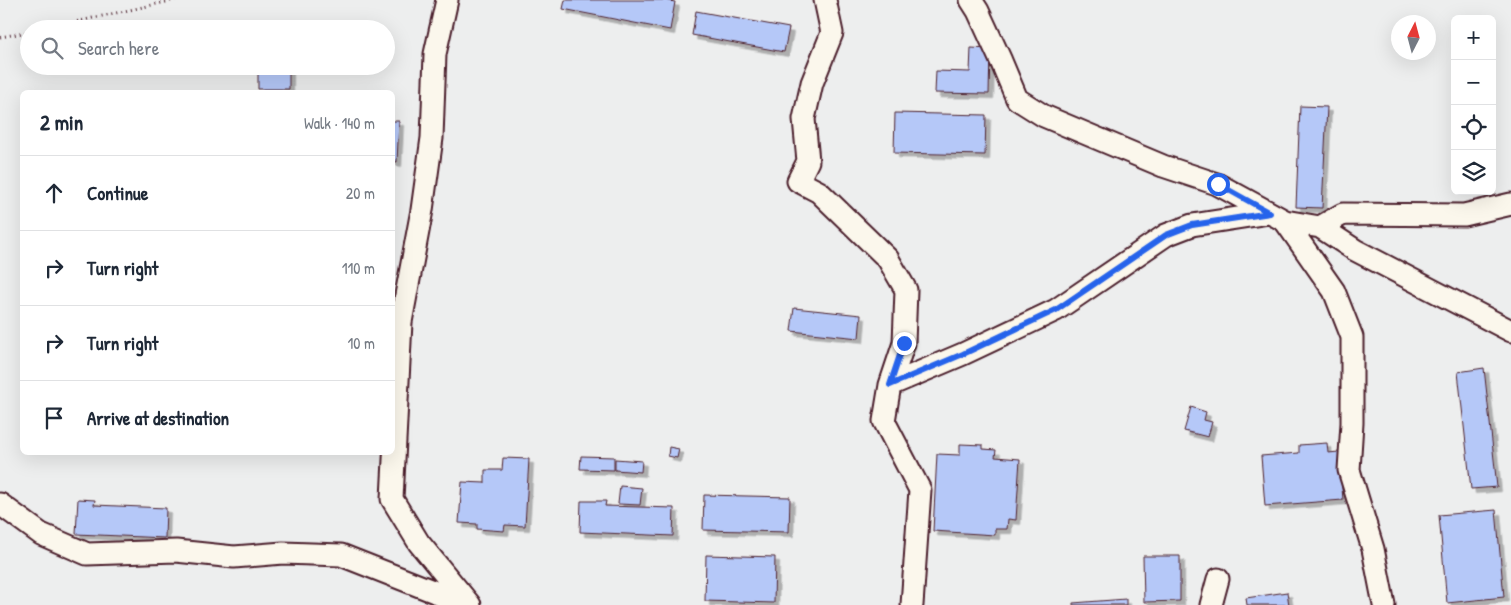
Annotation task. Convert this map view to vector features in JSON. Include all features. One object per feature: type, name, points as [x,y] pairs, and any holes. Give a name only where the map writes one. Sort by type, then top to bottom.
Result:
[{"type":"street","points":[[395,440],[401,322],[422,210],[432,138],[435,54],[447,0]]},
{"type":"street","points":[[825,0],[832,33],[812,83],[804,119],[808,161],[798,182],[819,192],[888,259],[906,290],[904,343],[890,385],[884,421],[920,490],[912,605]]},
{"type":"street","points":[[971,0],[982,19],[1017,99],[1044,116],[1163,166],[1218,184],[1277,217],[1320,227],[1355,250],[1511,331]]},
{"type":"street","points":[[1320,227],[1343,214],[1464,215],[1511,204]]},
{"type":"street","points":[[890,385],[963,354],[1056,310],[1166,235],[1192,225],[1277,217]]},
{"type":"street","points":[[1277,217],[1334,291],[1352,337],[1352,424],[1349,470],[1373,549],[1384,605]]},
{"type":"street","points":[[394,455],[392,499],[418,543],[470,605]]},
{"type":"street","points":[[0,504],[41,534],[87,554],[176,551],[234,557],[283,552],[341,555],[435,592],[459,605]]},
{"type":"street","points":[[1211,605],[1218,579]]},
{"type":"path","points":[[84,20],[175,0]]},
{"type":"path","points":[[0,37],[20,34]]},
{"type":"building","points":[[565,0],[665,0],[675,2],[670,30],[563,9]]},
{"type":"building","points":[[696,11],[789,28],[784,52],[692,35]]},
{"type":"building","points":[[971,48],[990,49],[989,94],[935,93],[936,71],[970,72]]},
{"type":"building","points":[[258,75],[289,75],[289,89],[258,89]]},
{"type":"building","points":[[1300,106],[1327,107],[1322,208],[1296,207]]},
{"type":"building","points":[[895,113],[986,115],[985,155],[894,153]]},
{"type":"building","points":[[395,121],[399,121],[397,162],[395,162]]},
{"type":"building","points":[[794,308],[861,315],[859,338],[791,331]]},
{"type":"building","points":[[1484,368],[1497,487],[1471,489],[1458,372]]},
{"type":"building","points":[[1191,407],[1206,412],[1204,420],[1212,422],[1208,437],[1184,431]]},
{"type":"building","points":[[1327,443],[1328,453],[1339,452],[1343,500],[1265,506],[1261,456],[1299,453],[1299,445]]},
{"type":"building","points":[[960,444],[983,445],[983,449],[996,450],[995,457],[1020,459],[1016,520],[1008,519],[1007,529],[995,529],[995,535],[933,531],[937,454],[960,455]]},
{"type":"building","points":[[669,447],[679,449],[677,458],[668,456]]},
{"type":"building","points":[[581,456],[614,457],[614,470],[580,469]]},
{"type":"building","points":[[503,458],[529,459],[525,526],[505,525],[504,531],[477,529],[477,524],[459,523],[462,482],[485,483],[485,470],[502,470]]},
{"type":"building","points":[[615,459],[642,461],[641,472],[615,470]]},
{"type":"building","points":[[620,486],[642,488],[640,505],[618,504]]},
{"type":"building","points":[[704,495],[790,497],[789,532],[703,530]]},
{"type":"building","points":[[78,499],[95,500],[94,505],[166,508],[165,538],[76,534]]},
{"type":"building","points":[[581,501],[606,501],[605,506],[674,508],[673,536],[580,532]]},
{"type":"building","points":[[1496,510],[1504,597],[1447,603],[1439,515]]},
{"type":"building","points":[[706,555],[775,557],[774,603],[705,601]]},
{"type":"building","points":[[1143,556],[1180,556],[1180,601],[1144,602]]},
{"type":"building","points":[[1287,592],[1289,605],[1247,605],[1246,598]]},
{"type":"building","points":[[1126,599],[1126,605],[1073,605],[1073,603]]},
{"type":"route","points":[[904,343],[890,385],[963,354],[1056,310],[1166,235],[1192,225],[1270,213],[1218,184]]}]
